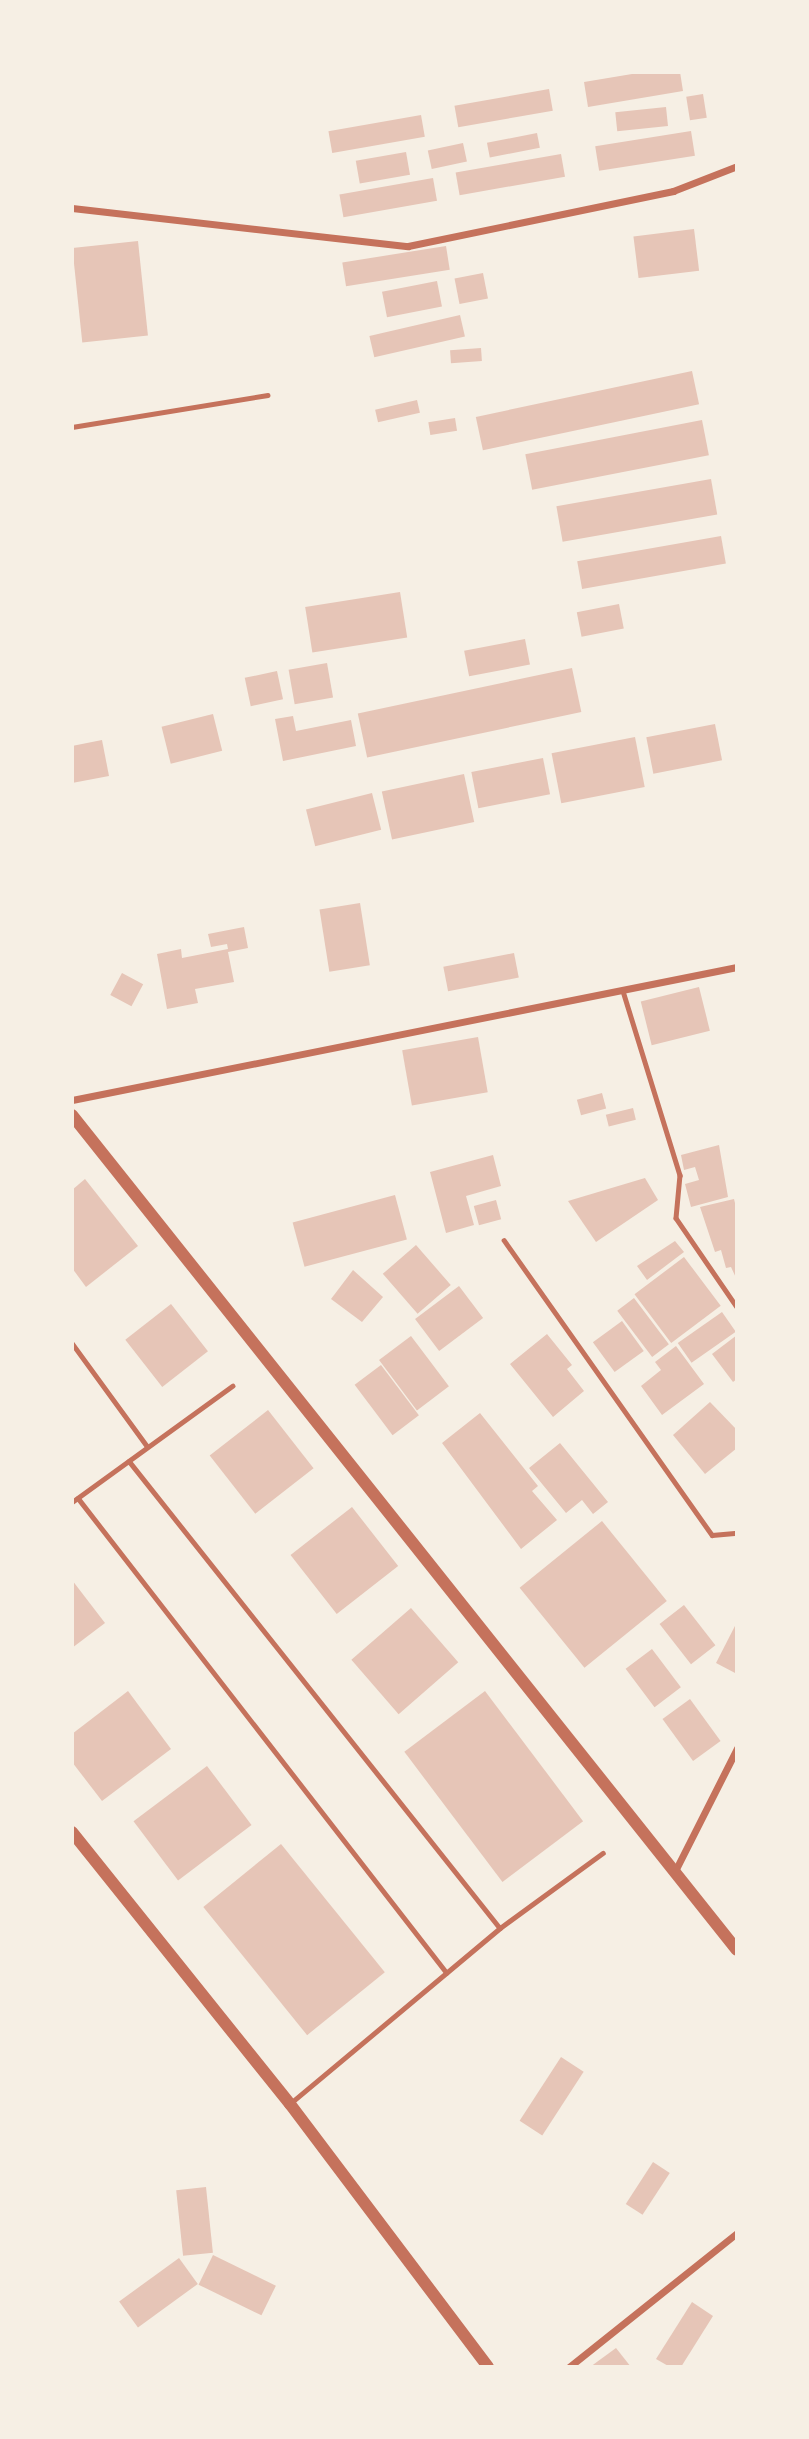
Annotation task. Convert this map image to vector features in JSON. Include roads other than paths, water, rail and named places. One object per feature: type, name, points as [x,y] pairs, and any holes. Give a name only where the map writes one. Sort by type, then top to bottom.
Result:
[{"type":"street","points":[[72,208],[408,246],[673,191],[737,166]]},
{"type":"street","points":[[72,1100],[737,967]]},
{"type":"street","points":[[72,1115],[737,1950]]},
{"type":"street","points":[[674,1871],[737,1748]]},
{"type":"street","points":[[72,1832],[290,2104],[488,2367]]},
{"type":"street","points":[[569,2367],[737,2233]]},
{"type":"lane","points":[[72,427],[267,396]]},
{"type":"lane","points":[[623,991],[680,1175],[676,1218],[737,1307]]},
{"type":"lane","points":[[504,1240],[712,1535],[737,1533]]},
{"type":"lane","points":[[72,1343],[148,1446]]},
{"type":"lane","points":[[72,1502],[232,1386]]},
{"type":"lane","points":[[129,1461],[499,1928]]},
{"type":"lane","points":[[78,1498],[447,1973]]},
{"type":"lane","points":[[290,2104],[499,1928],[603,1853]]}]
